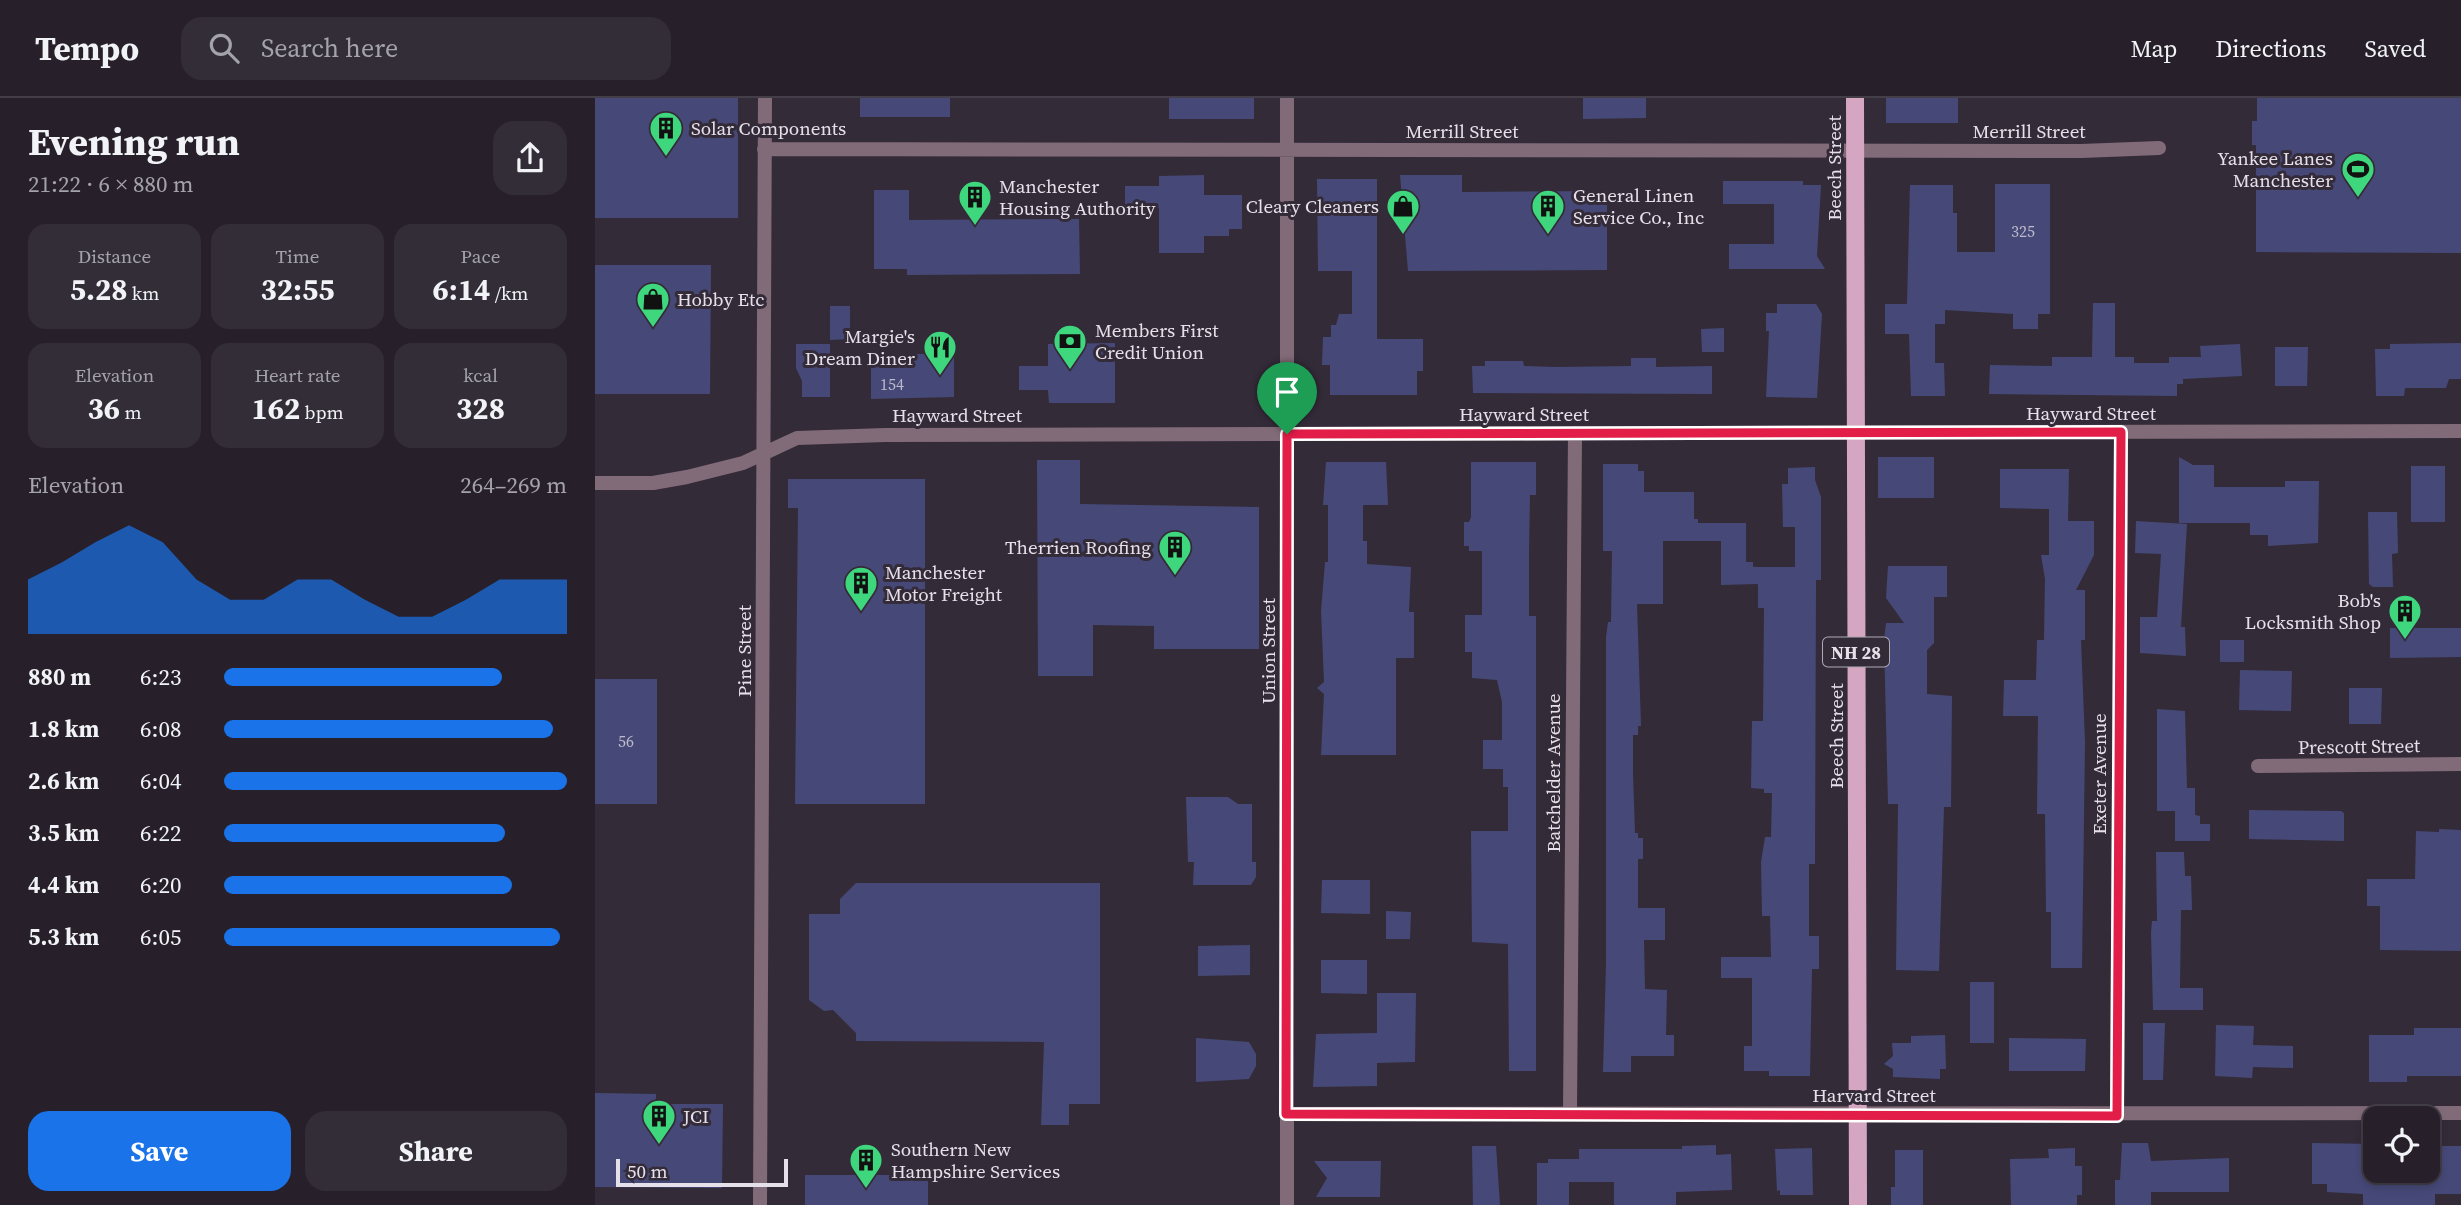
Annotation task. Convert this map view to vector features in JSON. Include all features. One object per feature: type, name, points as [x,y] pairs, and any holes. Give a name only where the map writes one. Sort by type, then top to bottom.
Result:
[{"type":"main road","name":"Beech Street","points":[[1855,98],[1858,1205]]},
{"type":"street","name":"Pine Street","points":[[760,1205],[765,98]]},
{"type":"street","name":"Union Street","points":[[1287,98],[1287,1205]]},
{"type":"street","name":"Merrill Street","points":[[764,149],[2081,151],[2159,148]]},
{"type":"street","name":"Hayward Street","points":[[595,483],[653,483],[687,477],[743,463],[797,438],[845,436],[2461,431]]},
{"type":"street","name":"Exeter Avenue","points":[[2117,1116],[2121,432]]},
{"type":"street","name":"Batchelder Avenue","points":[[1570,1114],[1575,433]]},
{"type":"street","name":"Prescott Street","points":[[2258,766],[2461,764]]},
{"type":"street","name":"Harvard Street","points":[[1286,1114],[2117,1116],[2461,1113]]},
{"type":"building","name":"Solar Components","points":[[595,98],[738,98],[738,218],[595,218]]},
{"type":"building","points":[[860,98],[950,98],[950,117],[860,117]]},
{"type":"building","points":[[1169,98],[1254,98],[1254,119],[1169,119]]},
{"type":"building","points":[[1583,98],[1646,98],[1646,118],[1583,119]]},
{"type":"building","points":[[1886,98],[1958,98],[1958,123],[1886,123]]},
{"type":"building","name":"Yankee Lanes Manchester","points":[[2257,98],[2461,98],[2461,253],[2256,252],[2256,145],[2252,145],[2252,121],[2257,121]]},
{"type":"building","points":[[1204,175],[1204,195],[1242,195],[1242,229],[1229,229],[1229,236],[1204,236],[1204,253],[1159,253],[1159,208],[1125,208],[1125,186],[1159,186],[1159,176]]},
{"type":"building","points":[[1400,175],[1462,175],[1462,192],[1607,191],[1607,270],[1408,271]]},
{"type":"building","points":[[1317,179],[1377,179],[1377,339],[1423,339],[1423,371],[1417,371],[1417,395],[1330,395],[1330,365],[1322,365],[1323,337],[1331,337],[1331,325],[1336,325],[1339,314],[1352,314],[1352,271],[1318,271]]},
{"type":"building","points":[[1723,181],[1803,181],[1803,185],[1821,185],[1817,256],[1825,269],[1729,269],[1729,244],[1774,244],[1774,204],[1723,204]]},
{"type":"building","points":[[1995,184],[2050,184],[2050,314],[2038,314],[2038,329],[2013,329],[2013,314],[1945,310],[1945,324],[1935,324],[1935,363],[1944,363],[1945,396],[1911,396],[1909,334],[1885,334],[1885,304],[1907,304],[1910,185],[1953,185],[1953,213],[1957,213],[1957,252],[1995,252]]},
{"type":"building","name":"Manchester Housing Authority","points":[[874,190],[909,190],[909,220],[1079,219],[1080,274],[907,275],[907,269],[874,269]]},
{"type":"building","name":"Hobby Etc","points":[[595,265],[711,265],[710,394],[595,394]]},
{"type":"building","points":[[2093,303],[2115,303],[2115,357],[2134,357],[2134,363],[2169,363],[2169,357],[2201,357],[2200,346],[2240,344],[2242,376],[2183,379],[2183,384],[2177,384],[2177,396],[1989,394],[1990,365],[2052,366],[2052,357],[2092,357]]},
{"type":"building","points":[[1777,304],[1816,304],[1822,314],[1817,398],[1766,397],[1769,331],[1766,331],[1766,313],[1777,313]]},
{"type":"building","points":[[830,306],[850,306],[850,339],[830,340]]},
{"type":"building","points":[[1724,328],[1724,352],[1702,352],[1701,329]]},
{"type":"building","name":"Members First Credit Union","points":[[1115,343],[1115,403],[1049,403],[1048,390],[1019,390],[1019,366],[1048,366],[1048,344]]},
{"type":"building","points":[[2461,343],[2461,379],[2449,379],[2446,388],[2405,388],[2404,396],[2376,396],[2375,349],[2390,349],[2390,344]]},
{"type":"building","points":[[796,344],[830,344],[830,397],[802,397],[802,381],[796,368]]},
{"type":"building","points":[[2275,347],[2308,347],[2307,386],[2275,386]]},
{"type":"building","points":[[898,354],[954,354],[954,397],[871,399],[871,362],[898,362]]},
{"type":"building","points":[[1631,358],[1656,358],[1656,367],[1712,366],[1712,394],[1473,393],[1472,366],[1485,366],[1485,361],[1523,361],[1524,366],[1631,366]]},
{"type":"building","points":[[1878,457],[1934,457],[1934,498],[1878,498]]},
{"type":"building","points":[[2179,457],[2193,465],[2214,465],[2214,487],[2285,487],[2285,481],[2319,481],[2318,543],[2268,546],[2268,535],[2250,535],[2250,523],[2179,523]]},
{"type":"building","name":"Therrien Roofing","points":[[1037,460],[1080,460],[1080,504],[1259,507],[1259,649],[1154,649],[1154,626],[1093,625],[1093,676],[1038,676]]},
{"type":"building","points":[[1326,462],[1386,462],[1388,505],[1363,505],[1363,541],[1367,541],[1367,564],[1411,567],[1409,612],[1414,612],[1414,658],[1396,658],[1396,755],[1321,755],[1324,694],[1317,688],[1324,682],[1321,611],[1325,562],[1328,562],[1328,505],[1323,505]]},
{"type":"building","points":[[1471,462],[1536,462],[1536,495],[1530,495],[1529,616],[1536,616],[1536,1071],[1509,1071],[1508,944],[1472,942],[1471,831],[1508,831],[1508,787],[1503,787],[1503,769],[1483,769],[1483,740],[1502,740],[1502,702],[1497,680],[1472,678],[1472,652],[1465,652],[1465,615],[1482,615],[1482,551],[1469,551],[1469,546],[1464,546],[1464,522],[1469,522],[1471,517]]},
{"type":"building","points":[[1603,464],[1638,464],[1638,471],[1644,471],[1644,492],[1694,492],[1694,519],[1698,519],[1698,523],[1746,523],[1746,562],[1753,562],[1753,567],[1795,567],[1795,527],[1783,527],[1782,484],[1788,484],[1788,468],[1815,467],[1815,480],[1821,497],[1821,580],[1816,580],[1815,864],[1809,864],[1809,936],[1819,936],[1819,969],[1812,969],[1810,1076],[1769,1076],[1769,1071],[1744,1071],[1744,1046],[1752,1046],[1752,978],[1721,978],[1721,957],[1771,957],[1770,916],[1762,916],[1761,862],[1765,837],[1771,837],[1772,793],[1751,788],[1752,721],[1763,721],[1764,608],[1758,608],[1758,584],[1721,585],[1721,541],[1663,541],[1663,604],[1637,604],[1641,726],[1638,726],[1638,735],[1633,735],[1633,774],[1635,833],[1638,833],[1638,838],[1643,838],[1643,859],[1638,859],[1638,908],[1665,908],[1665,940],[1644,940],[1645,989],[1667,990],[1666,1035],[1674,1035],[1674,1056],[1631,1056],[1631,1072],[1603,1072],[1606,964],[1606,637],[1608,622],[1611,622],[1612,551],[1603,551]]},
{"type":"building","points":[[2411,466],[2445,466],[2445,522],[2411,522]]},
{"type":"building","points":[[2000,469],[2069,469],[2068,521],[2094,521],[2094,555],[2076,590],[2085,590],[2085,640],[2081,640],[2085,742],[2082,968],[2051,968],[2051,912],[2046,912],[2045,814],[2037,814],[2038,716],[2003,716],[2004,680],[2036,680],[2037,640],[2044,640],[2045,579],[2041,555],[2049,555],[2049,509],[2000,508]]},
{"type":"building","name":"Manchester Motor Freight","points":[[788,479],[925,479],[925,804],[795,804],[798,508],[788,508]]},
{"type":"building","points":[[2368,512],[2397,512],[2398,553],[2392,554],[2393,587],[2373,587],[2369,584]]},
{"type":"building","points":[[2136,521],[2187,524],[2181,627],[2185,627],[2186,656],[2140,653],[2140,617],[2157,617],[2161,554],[2135,553]]},
{"type":"building","points":[[1888,566],[1947,566],[1947,597],[1934,597],[1934,643],[1927,650],[1927,694],[1952,696],[1951,807],[1944,807],[1939,971],[1896,970],[1898,804],[1888,804],[1884,640],[1886,623],[1904,623],[1886,598]]},
{"type":"building","points":[[2390,628],[2461,628],[2461,657],[2390,658]]},
{"type":"building","points":[[2220,640],[2244,640],[2244,662],[2220,662]]},
{"type":"building","points":[[2240,670],[2292,671],[2291,711],[2239,710]]},
{"type":"building","points":[[595,679],[657,679],[657,804],[595,804]]},
{"type":"building","points":[[2349,688],[2382,688],[2381,724],[2349,724]]},
{"type":"building","points":[[2157,709],[2185,711],[2187,788],[2195,788],[2195,815],[2200,816],[2200,824],[2210,824],[2210,841],[2175,841],[2175,811],[2157,811]]},
{"type":"building","points":[[1186,797],[1228,797],[1238,804],[1252,804],[1252,862],[1256,862],[1256,877],[1251,885],[1193,885],[1194,862],[1188,862]]},
{"type":"building","points":[[2249,810],[2341,811],[2344,813],[2344,841],[2249,839]]},
{"type":"building","points":[[2439,829],[2461,830],[2461,951],[2380,950],[2380,906],[2367,906],[2367,879],[2415,879],[2416,831],[2439,832]]},
{"type":"building","points":[[2156,852],[2184,852],[2185,876],[2191,876],[2192,910],[2181,910],[2180,988],[2203,988],[2203,1010],[2153,1010],[2151,933],[2152,921],[2157,921]]},
{"type":"building","points":[[1322,880],[1370,880],[1370,914],[1321,913]]},
{"type":"building","points":[[856,883],[1100,883],[1100,1104],[1069,1104],[1069,1125],[1041,1125],[1044,1042],[856,1041],[856,1033],[833,1010],[824,1011],[809,1000],[809,914],[840,914],[840,899]]},
{"type":"building","points":[[1386,911],[1411,912],[1410,939],[1386,939]]},
{"type":"building","points":[[1250,945],[1250,975],[1198,976],[1198,946]]},
{"type":"building","points":[[1321,960],[1367,960],[1367,994],[1321,993]]},
{"type":"building","points":[[1970,982],[1994,982],[1994,1043],[1970,1043]]},
{"type":"building","points":[[1377,993],[1416,993],[1415,1062],[1377,1063],[1377,1086],[1313,1087],[1316,1034],[1377,1033]]},
{"type":"building","points":[[2143,1023],[2165,1023],[2163,1080],[2143,1080]]},
{"type":"building","points":[[2216,1025],[2254,1026],[2253,1045],[2293,1046],[2293,1068],[2253,1067],[2252,1078],[2215,1076]]},
{"type":"building","points":[[2414,1028],[2461,1028],[2461,1076],[2407,1076],[2407,1082],[2369,1082],[2369,1035],[2414,1035]]},
{"type":"building","points":[[1945,1035],[1946,1069],[1940,1069],[1940,1079],[1893,1077],[1893,1069],[1884,1064],[1893,1056],[1892,1043],[1911,1043],[1911,1036]]},
{"type":"building","points":[[1196,1038],[1249,1042],[1256,1054],[1256,1066],[1249,1079],[1196,1082]]},
{"type":"building","points":[[2009,1038],[2086,1039],[2085,1071],[2009,1071]]},
{"type":"building","name":"JCI","points":[[595,1093],[656,1094],[656,1104],[723,1104],[722,1188],[595,1187]]},
{"type":"building","points":[[2122,1143],[2148,1143],[2151,1161],[2229,1158],[2229,1192],[2151,1192],[2151,1205],[2115,1205],[2115,1180],[2120,1180]]},
{"type":"building","points":[[2312,1143],[2363,1144],[2363,1183],[2440,1183],[2440,1146],[2461,1146],[2461,1194],[2435,1194],[2435,1205],[2363,1205],[2363,1194],[2327,1192],[2327,1184],[2312,1184]]},
{"type":"building","points":[[1716,1145],[1716,1155],[1731,1154],[1732,1190],[1676,1192],[1676,1205],[1614,1205],[1614,1182],[1569,1182],[1569,1205],[1537,1205],[1537,1163],[1548,1163],[1548,1159],[1579,1159],[1579,1149],[1682,1149],[1682,1146]]},
{"type":"building","points":[[1472,1146],[1496,1146],[1500,1205],[1473,1205]]},
{"type":"building","points":[[1812,1148],[1813,1195],[1780,1195],[1780,1190],[1777,1191],[1775,1149]]},
{"type":"building","points":[[2075,1148],[2075,1166],[2082,1166],[2082,1195],[2077,1195],[2077,1205],[2011,1205],[2010,1159],[2049,1158],[2048,1149]]},
{"type":"building","points":[[1895,1150],[1923,1150],[1923,1205],[1891,1205],[1891,1187],[1895,1187]]},
{"type":"building","points":[[1314,1161],[1381,1161],[1380,1197],[1316,1197],[1327,1178]]},
{"type":"building","name":"Southern New Hampshire Services","points":[[805,1175],[928,1175],[928,1205],[805,1205]]},
{"type":"place","name":"Solar Components","points":[[666,158]]},
{"type":"place","name":"Yankee Lanes Manchester","points":[[2358,199]]},
{"type":"place","name":"Manchester Housing Authority","points":[[975,227]]},
{"type":"place","name":"Cleary Cleaners","points":[[1403,236]]},
{"type":"place","name":"General Linen Service Co., Inc","points":[[1548,236]]},
{"type":"place","name":"Hobby Etc","points":[[653,329]]},
{"type":"place","name":"Members First Credit Union","points":[[1070,371]]},
{"type":"place","name":"Margie's Dream Diner","points":[[940,377]]},
{"type":"place","name":"Therrien Roofing","points":[[1175,577]]},
{"type":"place","name":"Manchester Motor Freight","points":[[861,613]]},
{"type":"place","name":"Bob's Locksmith Shop","points":[[2405,641]]},
{"type":"place","name":"JCI","points":[[659,1146]]},
{"type":"place","name":"Southern New Hampshire Services","points":[[866,1190]]},
{"type":"route","points":[[2121,432],[2117,1116],[1286,1114],[1287,434],[2121,432]]}]
